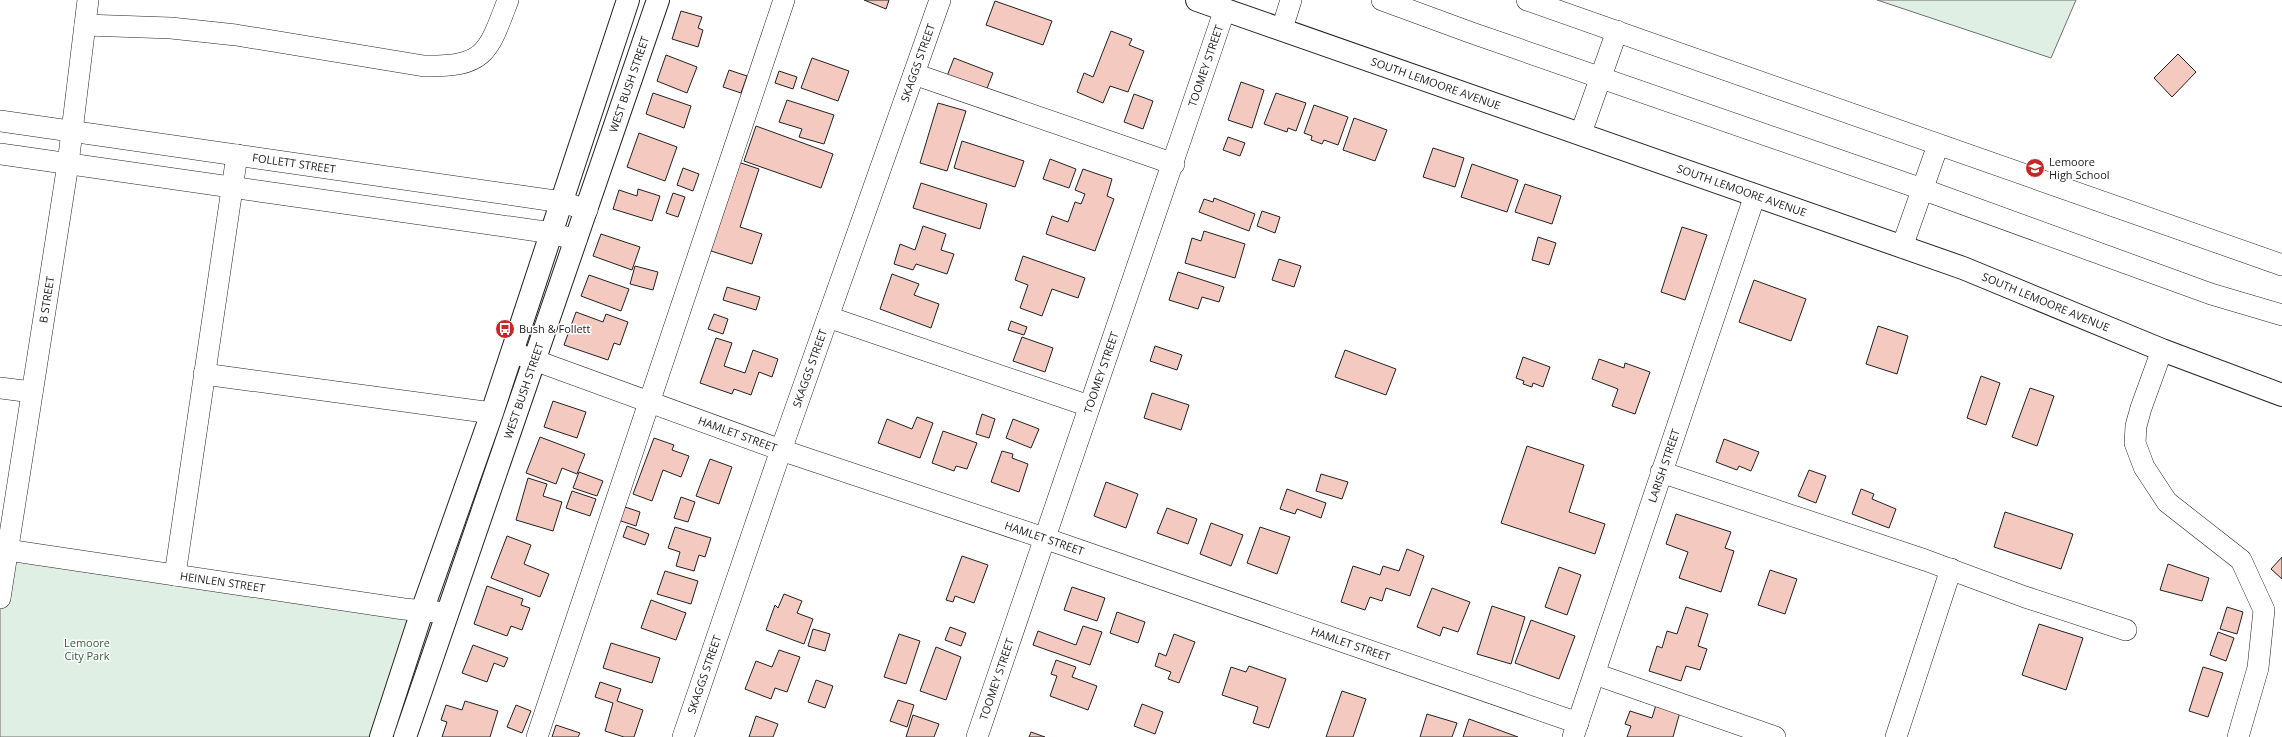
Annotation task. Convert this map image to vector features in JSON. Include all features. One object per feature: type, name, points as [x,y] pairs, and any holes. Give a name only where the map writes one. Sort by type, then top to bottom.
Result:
[{"type":"main road","points":[[381,737],[422,611],[492,413],[628,0]]},
{"type":"main road","name":"WEST BUSH STREET","points":[[405,737],[446,613],[536,360],[658,0]]},
{"type":"main road","name":"SOUTH LEMOORE AVENUE","points":[[1197,0],[1581,133],[1963,268],[2162,350],[2282,395]]},
{"type":"street","name":"B STREET","points":[[0,598],[4,550],[32,392],[68,164],[88,0]]},
{"type":"street","points":[[85,24],[171,28],[236,35],[424,66],[445,66],[457,65],[477,59],[484,53],[489,46],[508,0]]},
{"type":"street","points":[[537,737],[784,0]]},
{"type":"street","name":"SKAGGS STREET","points":[[683,737],[781,450],[940,0]]},
{"type":"street","points":[[1282,29],[1291,0]]},
{"type":"street","points":[[1382,0],[1472,33],[1601,76],[1922,189],[2211,294],[2282,315]]},
{"type":"street","points":[[1526,0],[2282,265]]},
{"type":"street","name":"TOOMEY STREET","points":[[977,737],[1089,406],[1174,164],[1225,9]]},
{"type":"street","points":[[1581,133],[1617,31]]},
{"type":"street","points":[[914,74],[1174,164]]},
{"type":"street","name":"FOLLETT STREET","points":[[0,121],[73,130],[562,202],[587,210]]},
{"type":"street","points":[[1902,247],[1938,145]]},
{"type":"street","points":[[0,154],[552,233],[576,240]]},
{"type":"street","points":[[175,575],[231,187],[237,155]]},
{"type":"street","name":"LARISH STREET","points":[[1576,730],[1661,472],[1755,195]]},
{"type":"street","points":[[828,317],[1089,406]]},
{"type":"street","points":[[2162,350],[2140,408],[2136,426],[2135,443],[2144,467],[2167,502],[2241,560],[2264,610],[2258,668],[2238,737]]},
{"type":"street","name":"HAMLET STREET","points":[[512,352],[781,450],[1044,538],[1576,730]]},
{"type":"street","points":[[204,374],[492,413]]},
{"type":"street","points":[[0,388],[32,392]]},
{"type":"street","points":[[1661,472],[1951,569],[2025,597],[2126,630]]},
{"type":"street","name":"HEINLEN STREET","points":[[4,550],[422,611],[446,613]]},
{"type":"street","points":[[1896,737],[1951,569]]},
{"type":"street","points":[[1595,674],[1775,737]]},
{"type":"green space","points":[[1877,0],[2076,0],[2051,58]]},
{"type":"green space","name":"Lemoore City Park","points":[[7,550],[422,611],[381,737],[0,737],[0,598]]},
{"type":"building","points":[[864,0],[889,0],[886,9]]},
{"type":"building","points":[[995,1],[1052,21],[1043,45],[986,25]]},
{"type":"building","points":[[681,11],[702,17],[698,28],[703,30],[698,47],[672,39]]},
{"type":"building","points":[[1111,31],[1132,39],[1129,45],[1144,51],[1128,92],[1110,86],[1103,103],[1077,92],[1084,73],[1093,77]]},
{"type":"building","points":[[2178,54],[2196,72],[2172,97],[2154,78]]},
{"type":"building","points":[[666,55],[697,67],[687,93],[657,81]]},
{"type":"building","points":[[812,58],[849,71],[838,101],[801,88]]},
{"type":"building","points":[[954,58],[993,73],[986,91],[947,76]]},
{"type":"building","points":[[729,70],[747,76],[741,93],[723,87]]},
{"type":"building","points":[[779,71],[797,77],[793,89],[775,83]]},
{"type":"building","points":[[1241,82],[1264,90],[1252,128],[1228,120]]},
{"type":"building","points":[[653,93],[691,106],[684,128],[646,114]]},
{"type":"building","points":[[1276,93],[1306,103],[1296,131],[1288,128],[1287,132],[1264,124]]},
{"type":"building","points":[[1134,94],[1153,101],[1143,129],[1124,122]]},
{"type":"building","points":[[787,100],[834,115],[824,144],[799,137],[802,129],[779,122]]},
{"type":"building","points":[[938,103],[966,111],[947,171],[920,163]]},
{"type":"building","points":[[1314,105],[1348,117],[1338,145],[1324,140],[1322,144],[1311,140],[1312,136],[1304,133]]},
{"type":"building","points":[[1354,118],[1387,130],[1375,161],[1343,150]]},
{"type":"building","points":[[756,126],[833,154],[821,188],[744,161]]},
{"type":"building","points":[[639,133],[677,147],[665,181],[627,167]]},
{"type":"building","points":[[1228,137],[1245,143],[1240,156],[1223,150]]},
{"type":"building","points":[[962,141],[1024,161],[1015,187],[954,168]]},
{"type":"building","points":[[1433,148],[1464,158],[1455,187],[1423,177]]},
{"type":"building","points":[[1050,159],[1076,169],[1069,188],[1043,179]]},
{"type":"building","points":[[738,162],[759,169],[740,227],[762,234],[752,264],[708,250]]},
{"type":"building","points":[[1472,164],[1518,180],[1507,212],[1461,197]]},
{"type":"building","points":[[683,168],[699,174],[693,191],[677,185]]},
{"type":"building","points":[[1083,169],[1112,179],[1107,196],[1114,199],[1095,251],[1046,234],[1052,216],[1068,222],[1075,202],[1081,204],[1085,194],[1075,190]]},
{"type":"building","points":[[921,183],[987,204],[980,229],[913,208]]},
{"type":"building","points":[[1525,184],[1561,196],[1552,224],[1515,212]]},
{"type":"building","points":[[638,189],[660,196],[652,221],[613,209],[619,190],[637,196]]},
{"type":"building","points":[[673,193],[685,197],[678,217],[666,213]]},
{"type":"building","points":[[1214,198],[1255,214],[1249,231],[1199,212],[1204,199],[1213,202]]},
{"type":"building","points":[[1262,211],[1280,217],[1275,233],[1257,226]]},
{"type":"building","points":[[923,226],[946,234],[941,250],[954,254],[947,274],[916,264],[913,270],[894,264],[900,244],[915,250]]},
{"type":"building","points":[[1682,227],[1707,235],[1685,300],[1661,292]]},
{"type":"building","points":[[1204,231],[1245,244],[1235,278],[1185,263],[1192,238],[1201,241]]},
{"type":"building","points":[[601,234],[640,247],[632,270],[593,256]]},
{"type":"building","points":[[1538,237],[1556,243],[1549,265],[1532,260]]},
{"type":"building","points":[[1023,256],[1085,278],[1078,298],[1052,289],[1042,316],[1020,308],[1028,285],[1015,280]]},
{"type":"building","points":[[1279,259],[1301,266],[1294,287],[1272,280]]},
{"type":"building","points":[[635,266],[658,272],[653,290],[630,284]]},
{"type":"building","points":[[1178,272],[1224,287],[1219,302],[1202,297],[1198,309],[1169,300]]},
{"type":"building","points":[[892,274],[919,284],[914,295],[939,304],[931,328],[880,309]]},
{"type":"building","points":[[589,275],[629,289],[621,311],[581,296]]},
{"type":"building","points":[[1754,280],[1806,299],[1791,341],[1739,322]]},
{"type":"building","points":[[727,287],[760,297],[756,310],[723,300]]},
{"type":"building","points":[[576,312],[603,322],[606,314],[628,322],[620,345],[614,343],[608,360],[564,345]]},
{"type":"building","points":[[714,314],[728,319],[723,334],[708,329]]},
{"type":"building","points":[[1011,321],[1027,327],[1024,335],[1008,330]]},
{"type":"building","points":[[1878,326],[1908,336],[1897,374],[1866,364]]},
{"type":"building","points":[[1022,337],[1053,348],[1045,372],[1013,361]]},
{"type":"building","points":[[716,338],[732,343],[724,366],[745,373],[753,350],[778,359],[772,377],[759,372],[751,395],[734,389],[732,394],[700,383]]},
{"type":"building","points":[[1155,346],[1182,355],[1177,370],[1150,361]]},
{"type":"building","points":[[1345,350],[1396,369],[1386,395],[1335,377]]},
{"type":"building","points":[[1523,357],[1550,367],[1543,387],[1533,383],[1532,387],[1523,384],[1524,381],[1516,378]]},
{"type":"building","points":[[1599,359],[1624,368],[1625,363],[1650,372],[1635,414],[1612,406],[1618,389],[1592,379]]},
{"type":"building","points":[[1981,376],[2000,383],[1986,425],[1967,418]]},
{"type":"building","points":[[2030,388],[2054,396],[2037,446],[2012,437]]},
{"type":"building","points":[[1152,393],[1189,405],[1181,430],[1144,418]]},
{"type":"building","points":[[553,401],[586,412],[577,438],[544,427]]},
{"type":"building","points":[[982,414],[995,419],[989,438],[976,434]]},
{"type":"building","points":[[917,417],[933,423],[920,458],[878,443],[887,419],[912,429]]},
{"type":"building","points":[[1013,419],[1039,429],[1031,448],[1006,438]]},
{"type":"building","points":[[943,431],[977,443],[967,469],[956,466],[954,471],[932,463]]},
{"type":"building","points":[[540,437],[585,454],[577,474],[562,468],[556,484],[526,473]]},
{"type":"building","points":[[654,438],[674,445],[672,450],[689,456],[681,477],[663,470],[652,501],[633,494]]},
{"type":"building","points":[[1724,439],[1759,452],[1751,471],[1739,466],[1737,470],[1716,462]]},
{"type":"building","points":[[1527,446],[1584,465],[1569,512],[1605,524],[1595,554],[1501,523]]},
{"type":"building","points":[[1002,451],[1013,454],[1012,458],[1028,464],[1019,492],[991,482]]},
{"type":"building","points":[[710,459],[732,467],[719,504],[696,496]]},
{"type":"building","points":[[1809,470],[1826,476],[1816,503],[1798,496]]},
{"type":"building","points":[[579,472],[603,481],[597,496],[573,488]]},
{"type":"building","points":[[1321,474],[1348,482],[1342,499],[1316,491]]},
{"type":"building","points":[[528,478],[547,484],[543,496],[562,502],[553,531],[516,520]]},
{"type":"building","points":[[1106,482],[1138,494],[1126,528],[1094,516]]},
{"type":"building","points":[[1287,489],[1326,503],[1321,518],[1297,509],[1295,514],[1280,509]]},
{"type":"building","points":[[1861,489],[1874,494],[1872,499],[1896,509],[1889,528],[1852,514]]},
{"type":"building","points":[[572,491],[596,499],[590,516],[566,508]]},
{"type":"building","points":[[681,497],[695,502],[688,522],[674,518]]},
{"type":"building","points":[[622,506],[640,512],[636,526],[618,520]]},
{"type":"building","points":[[1167,508],[1197,519],[1188,544],[1157,533]]},
{"type":"building","points":[[2005,512],[2073,534],[2061,569],[1994,547]]},
{"type":"building","points":[[1676,514],[1731,532],[1725,548],[1734,551],[1721,592],[1679,578],[1688,552],[1666,544]]},
{"type":"building","points":[[1211,523],[1243,535],[1231,566],[1200,554]]},
{"type":"building","points":[[627,526],[649,534],[645,545],[623,537]]},
{"type":"building","points":[[675,527],[711,538],[705,557],[699,555],[694,571],[676,566],[680,552],[668,548]]},
{"type":"building","points":[[1260,527],[1290,537],[1277,574],[1247,563]]},
{"type":"building","points":[[507,536],[531,545],[524,564],[549,574],[540,597],[491,578]]},
{"type":"building","points":[[1407,549],[1424,556],[1410,596],[1386,588],[1382,601],[1370,597],[1365,610],[1341,602],[1353,566],[1380,575],[1383,566],[1399,571]]},
{"type":"building","points":[[962,556],[988,565],[974,603],[955,596],[953,602],[946,600]]},
{"type":"building","points":[[2282,557],[2282,579],[2271,569]]},
{"type":"building","points":[[2168,564],[2209,578],[2202,601],[2160,590]]},
{"type":"building","points":[[1559,567],[1581,575],[1567,615],[1545,607]]},
{"type":"building","points":[[1770,570],[1797,579],[1785,614],[1758,605]]},
{"type":"building","points":[[665,571],[698,581],[691,604],[657,594]]},
{"type":"building","points":[[487,586],[523,599],[521,605],[530,608],[522,630],[511,626],[507,636],[474,624]]},
{"type":"building","points":[[1072,587],[1105,598],[1097,621],[1064,610]]},
{"type":"building","points":[[1432,588],[1470,602],[1458,632],[1443,627],[1440,636],[1417,627]]},
{"type":"building","points":[[784,594],[802,601],[797,613],[813,619],[804,644],[766,630],[775,605],[778,608]]},
{"type":"building","points":[[651,600],[686,613],[676,640],[641,628]]},
{"type":"building","points":[[1492,606],[1525,617],[1511,664],[1477,654]]},
{"type":"building","points":[[1686,607],[1708,614],[1698,646],[1707,649],[1700,670],[1686,666],[1681,681],[1649,671],[1657,646],[1662,648],[1667,631],[1677,634]]},
{"type":"building","points":[[2227,607],[2243,612],[2237,634],[2220,629]]},
{"type":"building","points":[[1117,612],[1145,622],[1138,643],[1110,633]]},
{"type":"building","points":[[1531,620],[1575,636],[1559,679],[1515,663]]},
{"type":"building","points":[[2039,624],[2083,638],[2066,690],[2022,675]]},
{"type":"building","points":[[1083,626],[1102,632],[1090,665],[1033,645],[1038,631],[1076,645]]},
{"type":"building","points":[[950,627],[966,633],[961,646],[945,640]]},
{"type":"building","points":[[813,629],[830,634],[825,651],[808,646]]},
{"type":"building","points":[[2218,632],[2234,638],[2226,661],[2210,655]]},
{"type":"building","points":[[899,634],[920,641],[906,684],[884,677]]},
{"type":"building","points":[[1174,634],[1195,642],[1179,683],[1168,679],[1171,672],[1155,666],[1159,653],[1166,656]]},
{"type":"building","points":[[611,643],[660,658],[652,683],[603,668]]},
{"type":"building","points":[[473,645],[508,658],[504,667],[494,663],[487,682],[462,673]]},
{"type":"building","points":[[936,647],[961,657],[946,700],[920,691]]},
{"type":"building","points":[[779,650],[800,657],[787,692],[775,688],[771,699],[745,689],[756,661],[772,667]]},
{"type":"building","points":[[1056,660],[1076,667],[1072,677],[1097,686],[1088,710],[1050,696],[1057,676],[1051,674]]},
{"type":"building","points":[[1249,666],[1286,679],[1269,728],[1253,723],[1258,707],[1222,695],[1231,667],[1246,672]]},
{"type":"building","points":[[2203,667],[2223,673],[2208,717],[2189,711]]},
{"type":"building","points":[[816,680],[833,686],[825,708],[808,702]]},
{"type":"building","points":[[600,682],[621,689],[617,701],[643,710],[634,737],[624,737],[605,731],[613,703],[595,697]]},
{"type":"building","points":[[1342,691],[1366,699],[1353,737],[1326,737]]},
{"type":"building","points":[[898,700],[914,705],[907,727],[890,721]]},
{"type":"building","points":[[465,701],[498,711],[490,737],[442,737],[447,722],[441,720],[446,705],[462,710]]},
{"type":"building","points":[[1142,704],[1163,712],[1155,734],[1134,726]]},
{"type":"building","points":[[516,705],[531,711],[522,733],[507,727]]},
{"type":"building","points":[[1656,705],[1680,712],[1673,737],[1627,737],[1631,726],[1625,724],[1630,711],[1652,718]]},
{"type":"building","points":[[1427,714],[1457,723],[1452,737],[1420,737]]},
{"type":"building","points":[[913,715],[939,724],[934,737],[906,737]]},
{"type":"building","points":[[756,716],[778,724],[773,737],[749,737]]},
{"type":"building","points":[[1469,719],[1518,737],[1463,737]]},
{"type":"building","points":[[556,725],[580,733],[578,737],[552,737]]},
{"type":"building","points":[[1031,732],[1045,737],[1029,737]]},
{"type":"place","name":"Lemoore High School","points":[[2035,168]]},
{"type":"place","name":"Bush & Follett","points":[[505,329]]}]
